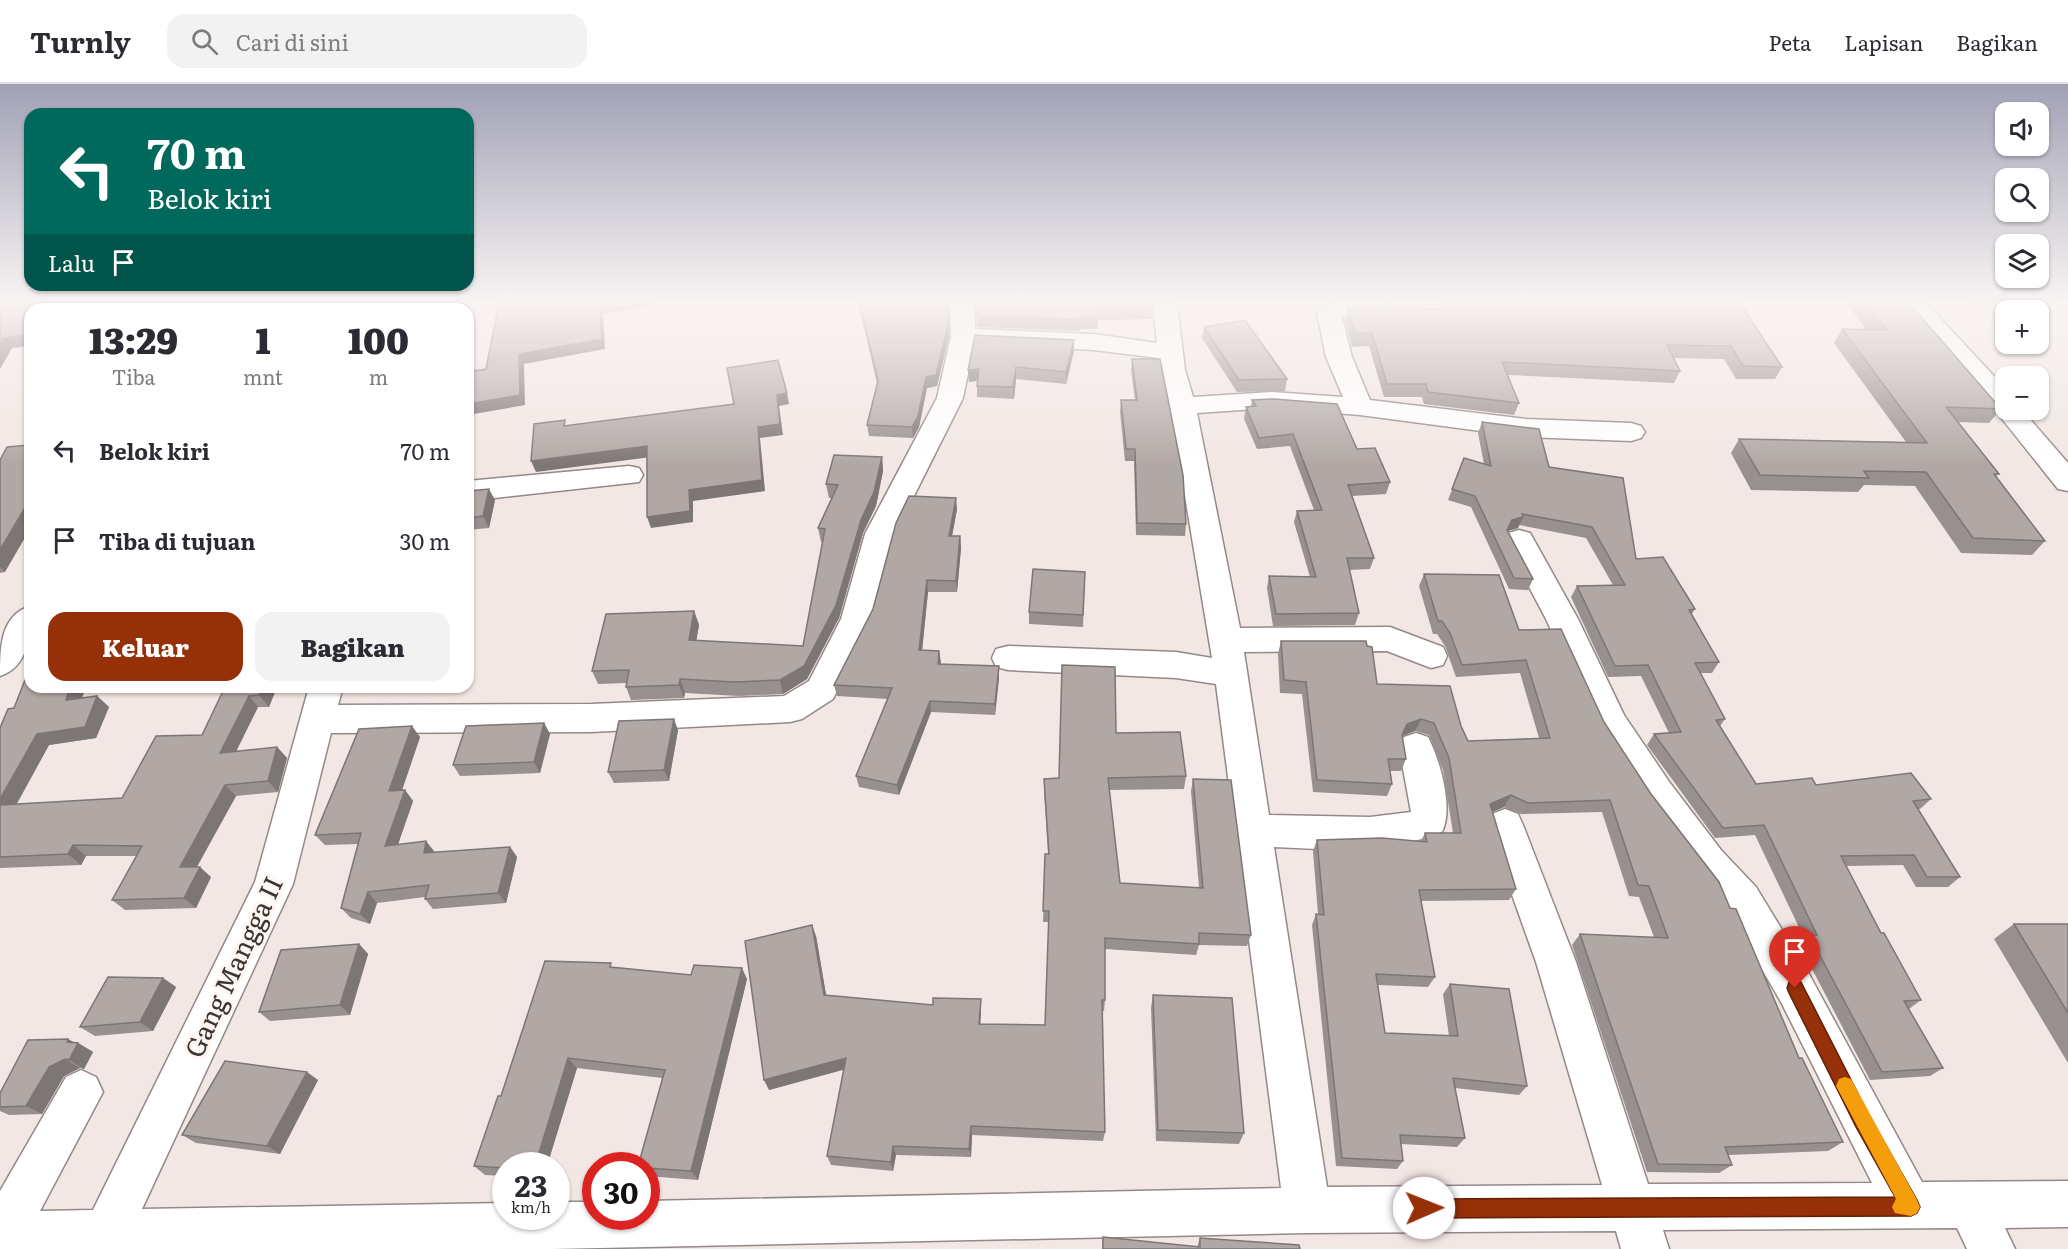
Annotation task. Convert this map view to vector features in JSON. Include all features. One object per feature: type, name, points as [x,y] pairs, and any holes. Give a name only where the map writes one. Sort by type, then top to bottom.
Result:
[{"type":"street","points":[[322,703],[614,717],[790,709],[809,700],[821,690],[857,619],[880,534],[950,398],[959,357]]},
{"type":"street","points":[[1171,357],[1183,406],[1226,640],[1307,1210]]},
{"type":"street","points":[[1339,357],[1360,407]]},
{"type":"street","points":[[1962,357],[1995,395]]},
{"type":"street","points":[[1183,406],[1272,400],[1360,407],[1526,428],[1631,432]]},
{"type":"street","points":[[2017,420],[2068,482]]},
{"type":"street","points":[[474,490],[588,477],[629,475]]},
{"type":"street","points":[[1519,540],[1562,619],[1610,723],[1657,794],[1708,862],[1742,899],[1795,988],[1863,1121],[1911,1207]]},
{"type":"street","points":[[3,653],[24,626]]},
{"type":"street","points":[[1226,640],[1390,639],[1431,656]]},
{"type":"street","points":[[1008,658],[1176,664],[1231,674]]},
{"type":"street","name":"Gang Mangga II","points":[[103,1241],[274,884],[322,703]]},
{"type":"street","points":[[1253,830],[1393,832],[1417,828],[1429,821],[1430,808],[1416,747]]},
{"type":"street","points":[[1505,825],[1556,962],[1645,1249]]},
{"type":"street","points":[[81,1092],[1,1235],[103,1241],[830,1235],[1307,1210],[2068,1204]]},
{"type":"street","points":[[1971,1206],[1991,1249]]},
{"type":"building","points":[[488,357],[519,357],[520,395],[474,403],[474,371],[486,369]]},
{"type":"building","points":[[873,357],[940,357],[936,375],[926,377],[918,416],[912,427],[867,425],[878,381]]},
{"type":"building","points":[[971,357],[1070,357],[1066,372],[1016,367],[1013,387],[977,386],[979,369],[968,370]]},
{"type":"building","points":[[1224,357],[1272,357],[1287,379],[1239,380]]},
{"type":"building","points":[[1379,357],[1673,357],[1680,371],[1502,362],[1519,403],[1428,392],[1426,384],[1387,384]]},
{"type":"building","points":[[1738,357],[1776,357],[1782,367],[1743,366]]},
{"type":"building","points":[[1863,357],[1956,357],[1995,402],[1995,409],[1946,407],[1999,474],[1994,474],[2045,541],[1973,538],[1926,472],[1864,471],[1869,478],[1760,475],[1739,439],[1927,443]]},
{"type":"building","points":[[1132,359],[1160,359],[1183,475],[1186,524],[1137,523],[1135,449],[1126,449],[1121,400],[1137,400]]},
{"type":"building","points":[[778,360],[787,393],[777,395],[780,424],[758,427],[762,480],[689,490],[690,511],[647,517],[647,446],[531,461],[534,424],[565,420],[564,426],[734,404],[727,368]]},
{"type":"building","points":[[1274,399],[1337,404],[1357,449],[1375,448],[1390,482],[1348,485],[1374,558],[1347,558],[1359,613],[1276,614],[1269,576],[1316,577],[1297,511],[1322,510],[1293,434],[1259,438],[1246,407],[1256,406],[1252,400]]},
{"type":"building","points":[[1482,422],[1539,429],[1549,467],[1623,478],[1636,559],[1663,557],[1695,609],[1689,610],[1719,662],[1695,663],[1725,719],[1716,720],[1756,784],[1812,778],[1816,785],[1911,773],[1931,799],[1913,801],[1960,877],[1927,877],[1914,855],[1841,856],[1881,933],[1884,933],[1921,1000],[1904,1001],[1943,1068],[1882,1072],[1809,935],[1817,935],[1764,825],[1723,828],[1654,734],[1681,732],[1648,665],[1615,666],[1577,586],[1625,585],[1592,527],[1522,514],[1523,517],[1512,520],[1507,530],[1533,579],[1514,578],[1475,496],[1452,489],[1464,458],[1491,466]]},
{"type":"building","points":[[24,446],[24,509],[0,550],[0,460],[7,447]]},
{"type":"building","points":[[834,455],[882,457],[874,492],[861,520],[836,605],[804,666],[780,680],[735,682],[680,679],[679,685],[626,687],[629,670],[592,671],[606,614],[694,611],[689,640],[803,646],[825,529],[818,528],[838,485],[826,484]]},
{"type":"building","points":[[489,489],[483,516],[474,517],[474,490]]},
{"type":"building","points":[[909,496],[956,498],[949,536],[960,536],[956,581],[927,580],[919,650],[939,651],[938,664],[999,666],[995,704],[930,701],[897,785],[856,776],[892,688],[834,685],[873,609],[896,523]]},
{"type":"building","points":[[1033,569],[1085,572],[1083,615],[1029,612]]},
{"type":"building","points":[[1424,574],[1499,575],[1519,630],[1561,629],[1604,722],[1651,794],[1719,882],[1730,908],[1736,909],[1799,1058],[1802,1058],[1843,1142],[1725,1147],[1732,1165],[1658,1164],[1580,934],[1668,938],[1649,886],[1638,885],[1610,800],[1528,803],[1511,795],[1490,804],[1516,889],[1419,890],[1435,977],[1376,974],[1385,1033],[1458,1036],[1450,984],[1509,989],[1527,1086],[1453,1078],[1465,1138],[1400,1135],[1403,1161],[1342,1158],[1316,914],[1324,915],[1317,840],[1382,838],[1427,842],[1425,833],[1461,833],[1449,758],[1434,723],[1421,719],[1407,724],[1402,735],[1406,759],[1388,759],[1392,784],[1317,780],[1306,682],[1284,680],[1281,641],[1366,641],[1367,646],[1372,647],[1377,684],[1450,686],[1461,726],[1468,741],[1550,738],[1526,660],[1462,665],[1450,633],[1442,621],[1438,621]]},
{"type":"building","points":[[1062,665],[1115,667],[1116,733],[1180,732],[1186,776],[1108,778],[1120,883],[1203,888],[1193,779],[1231,780],[1251,935],[1199,933],[1199,944],[1105,938],[1105,1000],[1102,1000],[1105,1132],[971,1126],[969,1149],[893,1146],[891,1162],[827,1156],[846,1058],[764,1080],[745,941],[812,925],[824,995],[933,1005],[933,998],[981,999],[979,1024],[1045,1025],[1049,911],[1043,911],[1045,854],[1049,854],[1044,779],[1059,778]]},
{"type":"building","points":[[24,682],[24,693],[68,693],[66,700],[97,696],[85,727],[37,734],[0,799],[0,728],[8,709],[14,708]]},
{"type":"building","points":[[222,693],[260,693],[249,696],[220,753],[277,747],[268,781],[225,785],[180,867],[200,867],[184,898],[112,900],[142,846],[73,845],[68,854],[0,857],[0,805],[122,798],[156,736],[202,735]]},
{"type":"building","points":[[674,719],[664,770],[608,772],[619,721]]},
{"type":"building","points":[[544,723],[534,762],[453,765],[466,726]]},
{"type":"building","points":[[412,726],[389,791],[405,790],[385,846],[426,841],[424,853],[510,847],[498,893],[425,899],[429,885],[368,892],[360,914],[341,908],[361,833],[315,835],[359,729]]},
{"type":"building","points":[[2014,924],[2068,924],[2068,1013]]},
{"type":"building","points":[[359,944],[340,1005],[259,1012],[281,950]]},
{"type":"building","points":[[545,961],[611,963],[610,967],[691,975],[694,965],[742,968],[691,1171],[660,1169],[660,1152],[642,1152],[665,1070],[568,1058],[539,1152],[492,1152],[492,1167],[474,1166],[498,1096],[501,1096]]},
{"type":"building","points":[[108,977],[163,978],[140,1022],[80,1027]]},
{"type":"building","points":[[1153,995],[1232,998],[1244,1133],[1158,1130]]},
{"type":"building","points":[[68,1039],[67,1042],[78,1043],[69,1060],[65,1059],[49,1067],[26,1106],[0,1107],[0,1093],[28,1040]]},
{"type":"building","points":[[225,1061],[307,1072],[267,1146],[182,1135]]},
{"type":"building","points":[[1103,1237],[1200,1247],[1200,1238],[1299,1245],[1300,1249],[1103,1249]]},
{"type":"slow traffic","points":[[1845,1086],[1911,1207],[1901,1207]]},
{"type":"route","points":[[1424,1208],[1911,1207],[1863,1121],[1795,988]]}]
